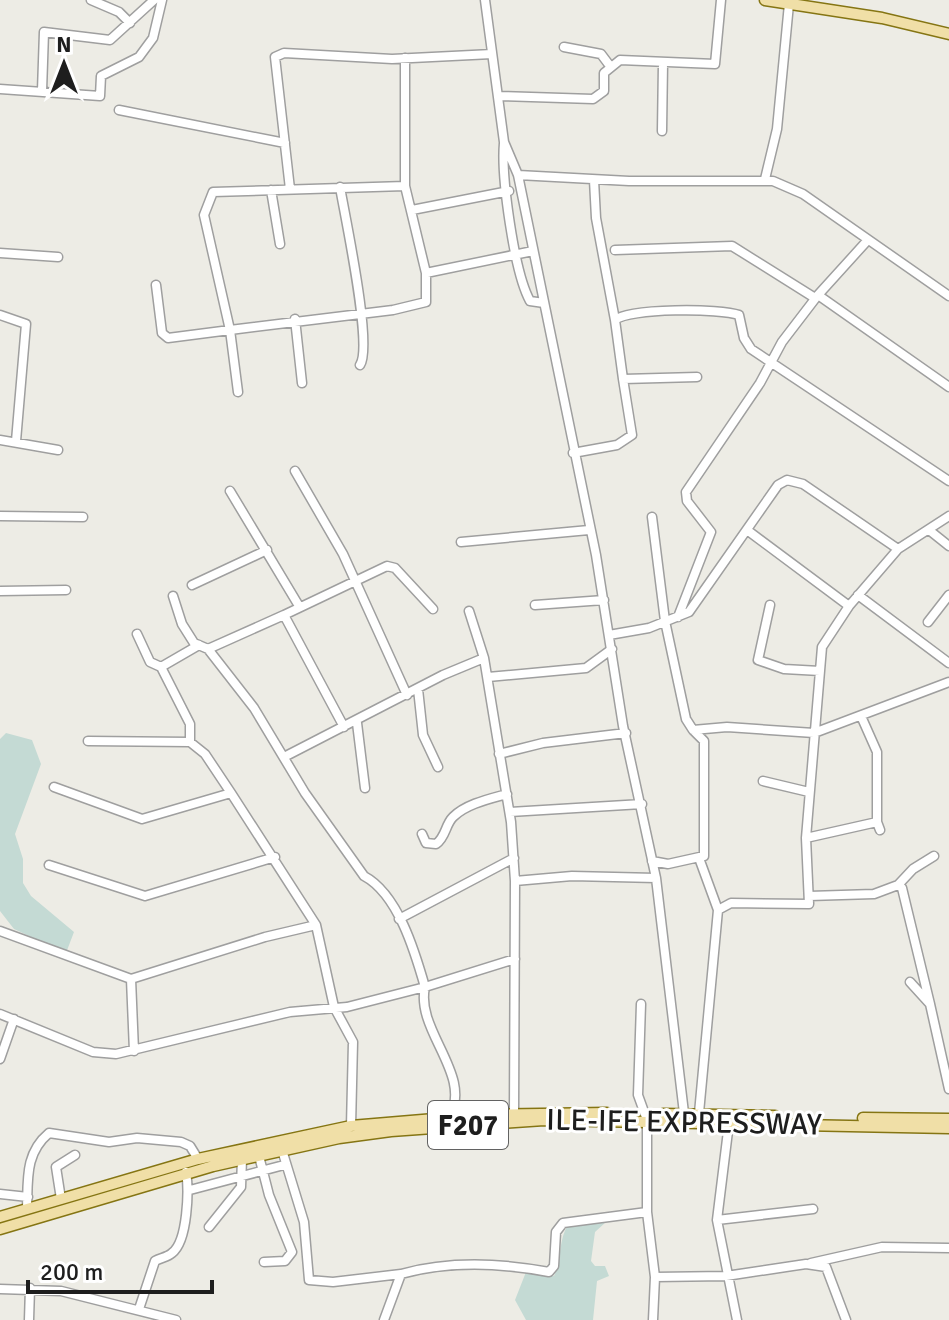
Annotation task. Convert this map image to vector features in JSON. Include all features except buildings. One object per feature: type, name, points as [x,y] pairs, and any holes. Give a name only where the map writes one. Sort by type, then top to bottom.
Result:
[{"type":"main road","points":[[765,0],[882,18],[949,34]]},
{"type":"main road","name":"ILE-IFE EXPRESSWAY","points":[[0,1217],[27,1203],[61,1199],[198,1159],[351,1126],[449,1118],[646,1117],[684,1113],[949,1119]]},
{"type":"main road","name":"ILE-IFE EXPRESSWAY","points":[[0,1229],[186,1172],[282,1150],[339,1138],[514,1114],[949,1128]]},
{"type":"street","points":[[91,0],[119,12],[130,23]]},
{"type":"street","points":[[42,91],[44,32],[110,40],[154,0]]},
{"type":"street","points":[[0,89],[100,96],[101,76],[139,57],[153,38],[162,0]]},
{"type":"street","points":[[485,0],[504,142],[505,192],[526,294],[530,301],[544,303]]},
{"type":"street","points":[[499,96],[593,99],[604,91],[604,73],[620,60],[715,64],[721,0]]},
{"type":"street","points":[[765,179],[777,129],[789,4]]},
{"type":"street","points":[[564,47],[601,54],[610,66]]},
{"type":"street","points":[[290,189],[275,57],[284,53],[405,58],[492,54]]},
{"type":"street","points":[[156,285],[162,333],[168,338],[295,319],[361,314],[426,302],[426,273],[405,186],[405,58]]},
{"type":"street","points":[[662,131],[663,63]]},
{"type":"street","points":[[119,110],[285,143]]},
{"type":"street","points":[[504,142],[518,175],[604,600],[626,733],[656,878],[684,1113]]},
{"type":"street","points":[[518,175],[594,180],[765,179],[803,194],[866,242],[949,296]]},
{"type":"street","points":[[573,453],[617,445],[632,435],[596,218],[594,180]]},
{"type":"street","points":[[238,392],[230,330],[204,215],[213,192],[405,186]]},
{"type":"street","points":[[340,187],[365,349],[360,365]]},
{"type":"street","points":[[412,210],[519,189]]},
{"type":"street","points":[[271,190],[280,244]]},
{"type":"street","points":[[678,617],[711,532],[687,501],[686,492],[782,342],[816,297],[866,242]]},
{"type":"street","points":[[615,250],[732,246],[816,297],[949,387]]},
{"type":"street","points":[[426,273],[533,251]]},
{"type":"street","points":[[0,253],[58,257]]},
{"type":"street","points":[[615,320],[619,316],[648,312],[739,315],[747,344],[949,481]]},
{"type":"street","points":[[0,315],[26,324],[16,441]]},
{"type":"street","points":[[295,319],[302,383]]},
{"type":"street","points":[[623,379],[697,377]]},
{"type":"street","points":[[0,440],[58,450]]},
{"type":"street","points":[[295,471],[355,579],[407,695]]},
{"type":"street","points":[[609,635],[678,617],[697,604],[778,485],[794,480],[898,549]]},
{"type":"street","points":[[230,491],[299,606]]},
{"type":"street","points":[[0,516],[83,517]]},
{"type":"street","points":[[718,910],[731,903],[806,905],[809,896],[806,838],[809,792],[825,640],[849,606],[898,549],[949,516]]},
{"type":"street","points":[[652,517],[665,621],[686,719],[704,741],[705,851],[699,858],[668,864],[652,861]]},
{"type":"street","points":[[461,542],[589,530]]},
{"type":"street","points":[[747,530],[849,606]]},
{"type":"street","points":[[929,530],[949,546]]},
{"type":"street","points":[[192,585],[267,550]]},
{"type":"street","points":[[161,667],[284,615],[387,566],[395,568],[433,609]]},
{"type":"street","points":[[0,591],[66,590]]},
{"type":"street","points":[[858,595],[949,663]]},
{"type":"street","points":[[928,622],[949,595]]},
{"type":"street","points":[[173,596],[182,624],[254,708],[327,823],[364,876],[375,882],[399,919],[425,987],[421,1003],[457,1093],[449,1118]]},
{"type":"street","points":[[535,605],[604,600]]},
{"type":"street","points":[[770,605],[758,660],[784,669],[820,671]]},
{"type":"street","points":[[469,611],[488,677],[510,812],[515,881],[514,1114]]},
{"type":"street","points":[[284,615],[344,727]]},
{"type":"street","points":[[137,634],[150,662],[161,667],[190,724],[190,742]]},
{"type":"street","points":[[488,677],[586,668],[612,649]]},
{"type":"street","points":[[284,757],[484,658]]},
{"type":"street","points":[[693,730],[727,727],[814,733],[949,682]]},
{"type":"street","points":[[418,689],[423,735],[438,767]]},
{"type":"street","points":[[806,838],[878,826],[877,752],[861,716]]},
{"type":"street","points":[[357,723],[365,788]]},
{"type":"street","points":[[499,754],[543,743],[626,733]]},
{"type":"street","points":[[88,741],[190,742],[205,754],[275,857],[316,925],[334,1007],[353,1042],[351,1126]]},
{"type":"street","points":[[763,781],[809,792]]},
{"type":"street","points":[[54,787],[142,819],[231,793]]},
{"type":"street","points":[[422,834],[426,843],[440,842],[451,818],[470,805],[507,794]]},
{"type":"street","points":[[510,812],[642,804]]},
{"type":"street","points":[[809,896],[874,894],[898,885],[913,869],[934,856]]},
{"type":"street","points":[[49,865],[145,896],[275,857]]},
{"type":"street","points":[[399,919],[514,858]]},
{"type":"street","points":[[699,858],[718,910],[699,1113]]},
{"type":"street","points":[[515,881],[572,876],[656,878]]},
{"type":"street","points":[[898,885],[906,899],[949,1089]]},
{"type":"street","points":[[0,931],[131,979],[316,925]]},
{"type":"street","points":[[0,1014],[93,1052],[134,1051],[290,1012],[334,1007],[425,987],[515,959]]},
{"type":"street","points":[[131,979],[134,1051]]},
{"type":"street","points":[[910,982],[930,1004]]},
{"type":"street","points":[[641,1004],[638,1095],[646,1117],[647,1212],[655,1277],[653,1320]]},
{"type":"street","points":[[0,1059],[14,1019]]},
{"type":"street","points":[[729,1123],[717,1220],[737,1320]]},
{"type":"street","points":[[0,1194],[27,1203],[29,1163],[34,1151],[49,1133],[109,1142],[137,1138],[181,1142],[190,1146],[198,1159]]},
{"type":"street","points":[[282,1150],[284,1165],[304,1222],[309,1280],[333,1282],[401,1274],[428,1266],[511,1266],[549,1272],[554,1266],[556,1232],[563,1223],[647,1212]]},
{"type":"street","points":[[61,1199],[56,1167],[75,1155]]},
{"type":"street","points":[[259,1156],[292,1252],[285,1261],[264,1262]]},
{"type":"street","points":[[209,1227],[241,1187],[242,1159]]},
{"type":"street","points":[[190,1190],[284,1165]]},
{"type":"street","points":[[139,1309],[155,1261],[173,1253],[183,1234],[190,1190],[186,1172]]},
{"type":"street","points":[[717,1220],[813,1209]]},
{"type":"street","points":[[655,1277],[726,1276],[806,1264],[882,1247],[949,1248]]},
{"type":"street","points":[[806,1264],[826,1267],[846,1320]]},
{"type":"street","points":[[384,1320],[401,1274]]},
{"type":"street","points":[[29,1320],[30,1288]]},
{"type":"street","points":[[0,1289],[61,1291],[176,1320]]},
{"type":"shaded area","points":[[6,733],[32,740],[41,764],[15,834],[23,859],[23,883],[31,896],[74,932],[66,953],[14,929],[0,911],[0,739]]},
{"type":"shaded area","points":[[606,1222],[595,1232],[591,1261],[595,1266],[605,1266],[609,1276],[597,1281],[593,1320],[526,1320],[515,1300],[526,1272],[554,1276],[568,1225]]}]
